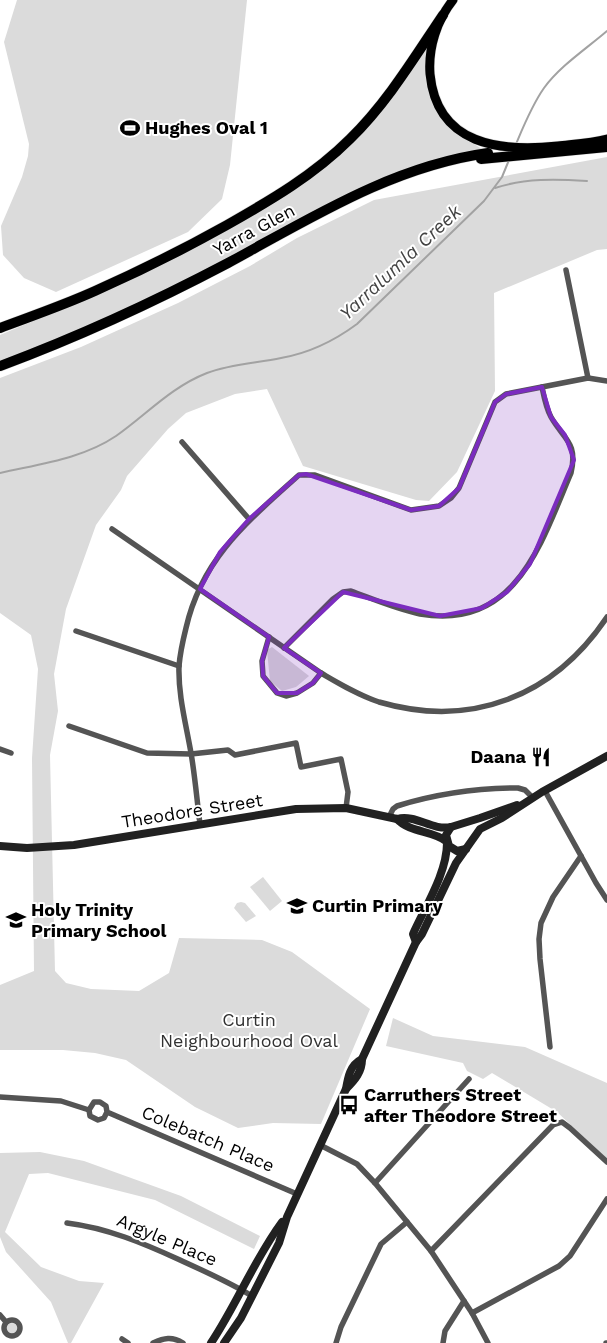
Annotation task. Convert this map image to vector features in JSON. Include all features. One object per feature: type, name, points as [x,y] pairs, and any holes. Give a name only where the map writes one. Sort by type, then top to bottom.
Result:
[{"type":"highway","name":"Yarra Glen","points":[[0,327],[66,303],[126,276],[216,231],[273,198],[314,170],[350,140],[379,107],[443,15]]},
{"type":"highway","name":"Yarra Glen","points":[[0,366],[77,335],[160,297],[369,188],[404,174],[444,161],[488,152],[607,147]]},
{"type":"main road","points":[[452,1],[443,15],[433,41],[430,56],[430,79],[436,99],[447,118],[458,129],[476,140],[488,152]]},
{"type":"main road","points":[[534,150],[607,139]]},
{"type":"main road","name":"Theodore Street","points":[[472,841],[482,828],[607,756]]},
{"type":"main road","name":"Theodore Street","points":[[0,846],[27,848],[74,845],[296,809],[346,808],[388,818],[412,819],[439,828],[480,818],[530,800]]},
{"type":"main road","name":"Theodore Street","points":[[397,819],[406,827],[436,835],[447,842]]},
{"type":"main road","points":[[224,1343],[234,1330],[279,1243],[297,1194],[346,1089],[350,1070],[355,1062],[362,1059],[416,942],[422,934],[456,864],[472,841],[472,834],[464,824],[454,825],[446,833],[446,857],[413,934],[416,942]]},
{"type":"main road","points":[[447,842],[455,850],[467,849]]},
{"type":"main road","points":[[211,1343],[226,1320],[270,1239],[287,1217]]},
{"type":"street","points":[[566,270],[588,378]]},
{"type":"street","points":[[200,824],[191,754],[183,711],[179,666],[189,613],[209,569],[220,552],[249,519],[299,475],[306,474],[411,510],[439,506],[451,498],[459,488],[496,402],[506,394],[588,378],[607,381]]},
{"type":"street","points":[[284,648],[333,599],[343,592],[351,591],[406,610],[440,616],[462,614],[482,608],[512,586],[530,564],[542,541],[571,473],[574,460],[572,450],[565,436],[551,417],[542,387]]},
{"type":"street","points":[[182,442],[249,519]]},
{"type":"street","points":[[112,529],[284,648],[352,692],[377,701],[406,708],[438,712],[470,710],[501,702],[526,692],[557,672],[581,651],[607,617]]},
{"type":"street","points":[[76,631],[179,666]]},
{"type":"street","points":[[269,637],[262,661],[262,676],[277,693],[286,696],[297,693],[312,683],[321,673]]},
{"type":"street","points":[[69,726],[147,753],[191,754],[228,750],[235,755],[296,743],[301,767],[341,760],[348,792],[346,808]]},
{"type":"street","points":[[0,749],[10,753]]},
{"type":"street","points":[[388,818],[397,806],[462,792],[518,788],[525,790],[530,800]]},
{"type":"street","points":[[544,791],[607,900]]},
{"type":"street","points":[[550,1047],[540,959],[539,939],[541,923],[553,897],[581,856]]},
{"type":"street","points":[[376,1183],[469,1079]]},
{"type":"street","name":"Colebatch Place","points":[[0,1097],[61,1101],[88,1110]]},
{"type":"street","name":"Colebatch Place","points":[[97,1102],[106,1106],[107,1112],[104,1118],[98,1120],[90,1116],[88,1110],[92,1104],[97,1102]]},
{"type":"street","name":"Colebatch Place","points":[[107,1112],[297,1194]]},
{"type":"street","points":[[431,1251],[553,1125],[562,1122],[607,1162]]},
{"type":"street","points":[[320,1145],[357,1164],[376,1183],[431,1251],[472,1313],[488,1343]]},
{"type":"street","points":[[472,1313],[559,1266],[570,1256],[607,1199]]},
{"type":"street","points":[[336,1343],[341,1327],[381,1244],[407,1222]]},
{"type":"street","name":"Argyle Place","points":[[67,1223],[90,1226],[117,1233],[176,1258],[252,1296]]},
{"type":"street","points":[[443,1343],[445,1331],[464,1301]]},
{"type":"street","points":[[0,1315],[6,1322]]},
{"type":"street","points":[[12,1320],[18,1323],[20,1331],[11,1337],[5,1334],[3,1328],[6,1322],[12,1320]]},
{"type":"street","points":[[15,1336],[18,1343]]},
{"type":"street","points":[[153,1343],[166,1338],[172,1338],[183,1343]]},
{"type":"highlighted area","points":[[542,387],[551,417],[565,435],[574,460],[530,564],[507,592],[482,608],[440,616],[343,592],[284,648],[321,673],[313,683],[297,693],[277,693],[263,676],[262,661],[269,637],[200,589],[220,552],[249,519],[299,475],[306,474],[411,510],[439,506],[459,488],[495,402],[506,394]]},
{"type":"green space","name":"Hughes Oval 1","points":[[17,0],[247,0],[230,165],[222,199],[188,232],[56,292],[24,278],[3,255],[1,226],[22,177],[28,156],[29,144],[4,42]]},
{"type":"green space","points":[[430,44],[436,104],[473,143],[483,150],[426,162],[377,180],[205,271],[110,317],[0,362],[0,335],[95,295],[276,202],[321,171]]},
{"type":"green space","name":"Curtin Neighbourhood Oval","points":[[607,157],[607,249],[597,250],[494,293],[495,391],[457,472],[429,501],[416,500],[303,466],[267,389],[235,394],[186,413],[168,429],[127,476],[121,490],[96,525],[66,609],[54,674],[58,711],[50,755],[55,971],[66,983],[91,989],[139,991],[169,973],[179,938],[262,940],[292,952],[370,1009],[321,1124],[273,1123],[238,1128],[195,1107],[126,1060],[95,1053],[63,1050],[0,1050],[0,985],[34,971],[32,758],[38,669],[31,635],[0,613],[0,378],[81,347],[178,303],[250,266],[297,238],[374,200]]},
{"type":"green space","points":[[272,647],[309,676],[296,687],[282,691],[270,681],[267,650]]},
{"type":"green space","points":[[263,877],[282,901],[270,911],[250,887]]},
{"type":"green space","points":[[237,903],[245,903],[256,916],[246,922],[234,908]]},
{"type":"green space","points":[[393,1018],[433,1036],[525,1047],[607,1083],[607,1159],[557,1112],[492,1073],[483,1079],[467,1071],[463,1063],[386,1046]]},
{"type":"green space","points":[[40,1152],[84,1161],[181,1196],[260,1236],[254,1249],[155,1200],[48,1173],[29,1174],[5,1232],[41,1267],[79,1281],[104,1283],[71,1343],[68,1343],[51,1302],[6,1252],[0,1237],[0,1153]]},
{"type":"green space","points":[[10,1323],[14,1323],[18,1329],[14,1335],[10,1335],[6,1331],[6,1327]]},
{"type":"waterway","name":"Yarralumla Creek","points":[[516,144],[528,115],[550,80],[565,65],[607,31]]},
{"type":"waterway","name":"Yarralumla Creek","points":[[0,473],[60,460],[103,444],[127,428],[170,394],[207,373],[302,353],[340,336],[357,324],[484,201],[502,177],[509,160]]},
{"type":"waterway","points":[[495,188],[529,181],[587,181]]},
{"type":"place","name":"Hughes Oval 1","points":[[130,128]]},
{"type":"place","name":"Daana","points":[[541,757]]},
{"type":"place","name":"Curtin Primary","points":[[297,906]]},
{"type":"place","name":"Holy Trinity Primary School","points":[[16,920]]},
{"type":"place","name":"Carruthers Street after Theodore Street","points":[[349,1105]]}]
